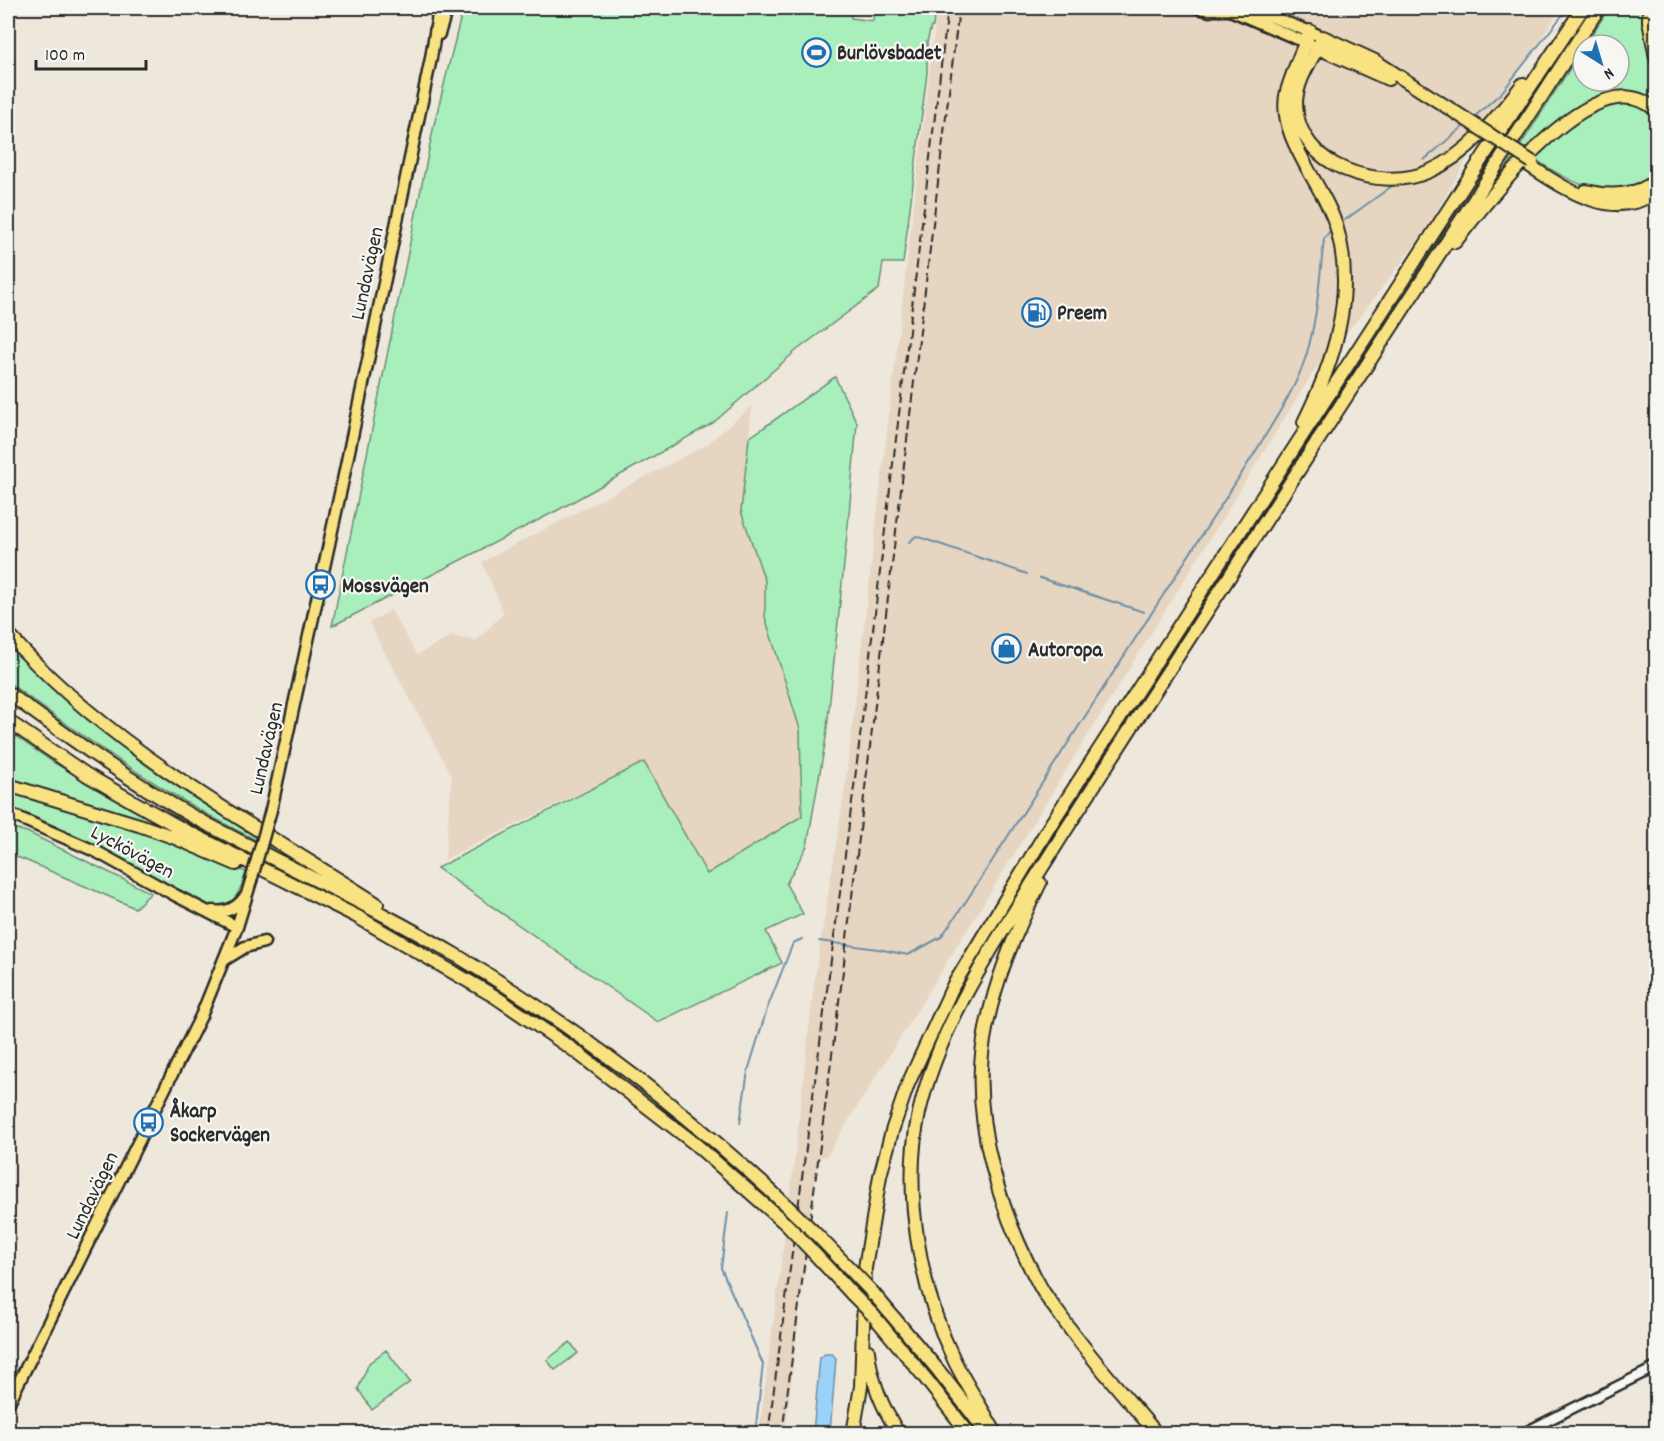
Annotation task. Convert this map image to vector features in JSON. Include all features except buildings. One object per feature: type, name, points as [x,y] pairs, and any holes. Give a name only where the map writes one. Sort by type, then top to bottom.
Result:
[{"type":"highway","points":[[854,1434],[861,1386],[872,1215],[883,1165],[902,1101],[932,1028],[978,942],[1051,824],[1459,194],[1583,8]]},
{"type":"highway","points":[[996,1434],[956,1362],[933,1309],[923,1269],[914,1211],[913,1158],[919,1113],[950,1023],[987,956],[1076,813],[1599,8]]},
{"type":"highway","points":[[1649,8],[1649,21],[1656,58]]},
{"type":"highway","points":[[1570,28],[1494,121],[1469,144],[1448,161],[1431,171],[1409,178],[1393,179],[1364,176],[1341,168],[1323,156],[1306,137],[1298,117],[1297,91],[1321,43],[1445,109],[1531,164],[1575,194],[1597,202],[1628,204],[1656,192]]},
{"type":"highway","points":[[1229,549],[1294,441],[1313,403],[1333,352],[1344,297],[1343,250],[1337,228],[1329,204],[1292,140],[1286,117],[1287,93],[1308,37]]},
{"type":"highway","points":[[1414,291],[1514,171],[1568,121],[1593,105],[1617,97],[1642,100],[1656,110]]},
{"type":"highway","points":[[1531,164],[1590,193],[1625,194],[1640,190],[1656,180]]},
{"type":"highway","points":[[8,634],[39,668],[72,698],[176,779],[355,890],[587,1040],[702,1129],[788,1207],[853,1272],[938,1370],[988,1434]]},
{"type":"highway","points":[[8,693],[99,757],[190,815],[430,940]]},
{"type":"highway","points":[[8,721],[87,775],[132,801],[184,830],[356,916],[494,996],[537,1024],[694,1143],[786,1224],[873,1316],[927,1379],[969,1434]]},
{"type":"highway","points":[[8,785],[173,837],[356,916]]},
{"type":"highway","points":[[1076,813],[1015,932],[996,987],[983,1041],[981,1080],[984,1128],[997,1182],[1015,1235],[1042,1289],[1078,1340],[1157,1434]]},
{"type":"highway","points":[[868,1289],[869,1364],[879,1396],[899,1434]]},
{"type":"main road","name":"Lundavägen","points":[[8,1404],[201,1016],[237,927],[250,886],[271,810],[343,480],[431,57],[439,8]]},
{"type":"main road","name":"Lundavägen","points":[[431,57],[447,8]]},
{"type":"main road","points":[[1199,8],[1230,10],[1308,37]]},
{"type":"main road","points":[[1249,8],[1321,43]]},
{"type":"main road","name":"Lyckövägen","points":[[8,813],[97,852],[237,927]]},
{"type":"main road","points":[[196,906],[209,910],[226,911],[238,905],[250,886]]},
{"type":"main road","points":[[224,960],[245,947],[264,942]]},
{"type":"street","points":[[1521,1434],[1656,1367]]},
{"type":"shaded area","points":[[937,8],[1561,8],[1501,100],[1426,230],[1362,314],[1315,369],[826,1157],[818,1156],[785,1433],[759,1434],[794,1164],[814,984],[845,788]]},
{"type":"shaded area","points":[[752,406],[741,511],[765,581],[765,617],[800,729],[802,816],[707,874],[644,762],[445,859],[452,776],[369,623],[391,610],[417,655],[452,636],[476,641],[504,613],[482,562],[706,445]]},
{"type":"green space","points":[[463,8],[850,8],[851,18],[873,21],[874,8],[935,8],[933,27],[931,27],[927,42],[927,73],[903,263],[883,263],[879,289],[797,350],[713,423],[558,510],[332,626],[434,125]]},
{"type":"green space","points":[[1589,8],[1595,8],[1579,33],[1573,33]]},
{"type":"green space","points":[[1609,8],[1644,8],[1650,56],[1656,74],[1656,104],[1636,95],[1615,94],[1593,101],[1553,127],[1502,174],[1571,67],[1571,93],[1631,93],[1631,33],[1593,33]]},
{"type":"green space","points":[[1571,36],[1571,45],[1110,758],[1103,759]]},
{"type":"green space","points":[[1606,104],[1639,106],[1656,118],[1656,172],[1641,183],[1625,189],[1593,188],[1562,176],[1532,157],[1577,120]]},
{"type":"green space","points":[[835,377],[857,423],[826,738],[807,846],[786,884],[803,914],[766,931],[782,963],[658,1022],[437,868],[644,762],[707,874],[802,816],[800,729],[765,617],[765,581],[741,511],[749,438]]},
{"type":"green space","points":[[8,642],[71,704],[141,760],[204,804],[315,869],[177,797],[101,748],[8,682]]},
{"type":"green space","points":[[8,731],[53,762],[165,828],[8,780]]},
{"type":"green space","points":[[8,791],[170,840],[246,872],[241,888],[228,903],[205,904],[84,839],[8,807]]},
{"type":"green space","points":[[8,827],[27,832],[151,893],[135,908],[8,854]]},
{"type":"green space","points":[[570,1342],[578,1353],[555,1370],[547,1360]]},
{"type":"green space","points":[[386,1350],[410,1382],[372,1410],[358,1389],[369,1363]]},
{"type":"water","points":[[825,1354],[832,1354],[836,1358],[830,1433],[813,1433],[820,1358]]},
{"type":"waterway","points":[[1472,119],[1502,92],[1568,8]]},
{"type":"waterway","points":[[1424,160],[1465,125]]},
{"type":"waterway","points":[[1345,220],[1392,186]]},
{"type":"waterway","points":[[819,941],[908,955],[941,937],[1254,454],[1290,394],[1310,343],[1324,239],[1329,232]]},
{"type":"waterway","points":[[909,542],[916,536],[1027,574]]},
{"type":"waterway","points":[[1040,578],[1144,612]]},
{"type":"waterway","points":[[740,1123],[748,1071],[767,1009],[793,943],[802,939]]},
{"type":"waterway","points":[[728,1213],[721,1268],[763,1364],[755,1434]]},
{"type":"railway","points":[[768,1434],[854,787],[948,8]]},
{"type":"railway","points":[[782,1434],[843,971],[959,8]]},
{"type":"place","name":"Burlövsbadet","points":[[816,52]]},
{"type":"place","name":"Preem","points":[[1036,312]]},
{"type":"place","name":"Mossvägen","points":[[321,585]]},
{"type":"place","name":"Autoropa","points":[[1007,649]]},
{"type":"place","name":"Åkarp Sockervägen","points":[[149,1122]]}]
